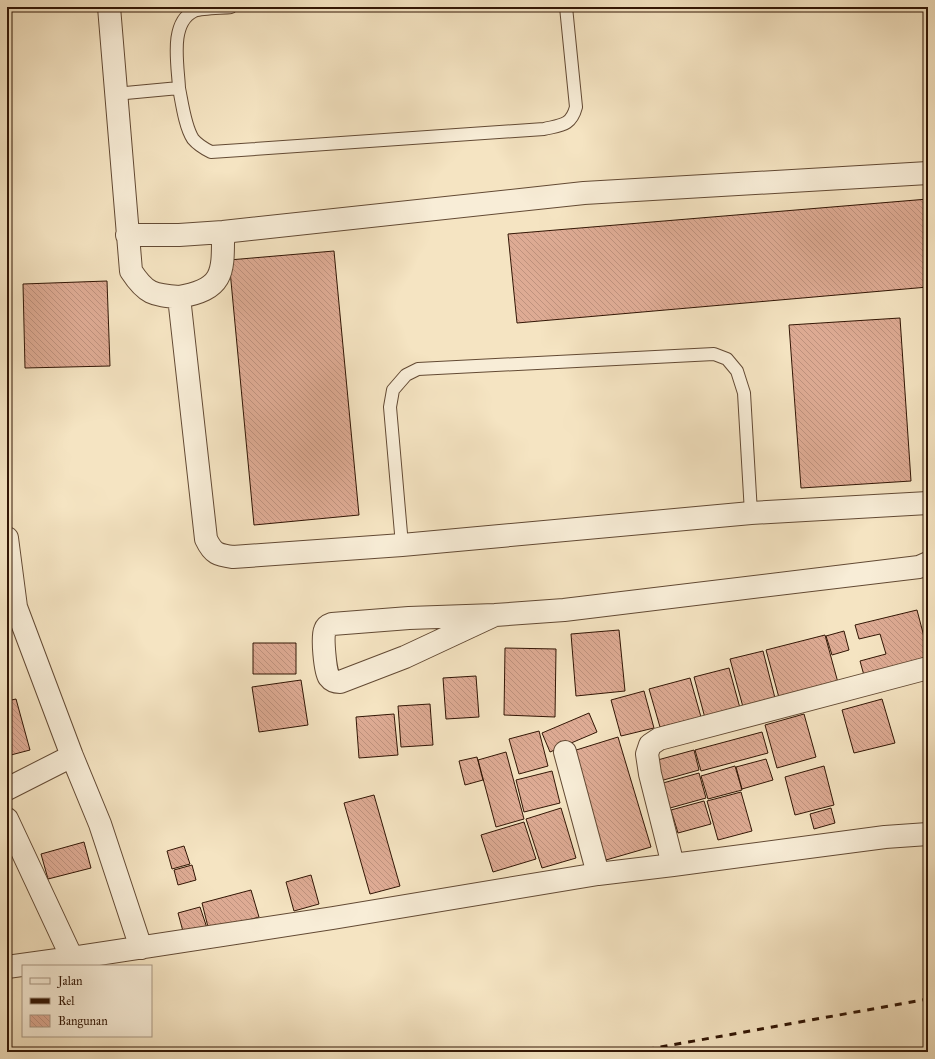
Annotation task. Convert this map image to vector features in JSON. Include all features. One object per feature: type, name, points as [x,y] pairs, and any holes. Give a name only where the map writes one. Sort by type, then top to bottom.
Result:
[{"type":"street","points":[[109,7],[130,271],[139,284],[148,291],[160,295],[179,297],[206,289],[213,284],[218,277],[223,265],[223,232]]},
{"type":"street","points":[[127,235],[223,232],[584,193],[928,173]]},
{"type":"street","points":[[179,297],[206,539],[211,550],[221,556],[234,557],[402,545],[751,513],[928,503]]},
{"type":"street","points":[[7,538],[16,607],[72,756],[100,824],[141,948]]},
{"type":"street","points":[[495,615],[405,657],[340,682],[334,682],[329,677],[326,670],[324,639],[325,630],[332,624],[409,618],[495,615],[564,610],[919,567],[928,563]]},
{"type":"street","points":[[673,865],[650,774],[647,754],[650,745],[659,739],[928,668]]},
{"type":"street","points":[[565,752],[598,874]]},
{"type":"street","points":[[7,789],[72,756]]},
{"type":"street","points":[[7,819],[72,958]]},
{"type":"street","points":[[7,967],[333,918],[598,874],[885,837],[928,834]]},
{"type":"lane","points":[[231,7],[195,10],[186,17],[179,27],[177,38],[179,88],[188,129],[194,140],[202,148],[211,152],[544,129],[568,122],[574,116],[576,107],[566,7]]},
{"type":"lane","points":[[116,94],[179,88]]},
{"type":"lane","points":[[402,545],[390,407],[393,390],[406,375],[418,369],[714,354],[727,359],[737,371],[744,393],[751,513]]},
{"type":"building","points":[[928,199],[928,287],[517,323],[508,234]]},
{"type":"building","points":[[334,251],[359,515],[254,525],[229,260]]},
{"type":"building","points":[[107,281],[110,366],[25,368],[23,284]]},
{"type":"building","points":[[900,318],[911,481],[801,488],[789,325]]},
{"type":"building","points":[[917,610],[928,652],[928,663],[865,679],[860,661],[886,654],[880,634],[859,639],[855,625]]},
{"type":"building","points":[[619,630],[625,691],[576,696],[571,634]]},
{"type":"building","points":[[844,631],[849,650],[832,655],[826,636]]},
{"type":"building","points":[[825,635],[840,690],[781,705],[766,650]]},
{"type":"building","points":[[253,643],[296,643],[296,674],[253,674]]},
{"type":"building","points":[[505,648],[556,649],[555,717],[504,715]]},
{"type":"building","points":[[763,651],[775,698],[743,707],[730,659]]},
{"type":"building","points":[[729,668],[740,708],[705,718],[694,677]]},
{"type":"building","points":[[476,676],[479,717],[446,719],[443,678]]},
{"type":"building","points":[[690,678],[701,717],[660,727],[649,689]]},
{"type":"building","points":[[301,680],[308,725],[259,732],[252,687]]},
{"type":"building","points":[[644,691],[654,728],[621,736],[611,700]]},
{"type":"building","points":[[16,699],[30,750],[7,756],[7,701]]},
{"type":"building","points":[[882,699],[895,743],[854,753],[842,710]]},
{"type":"building","points":[[430,704],[433,745],[401,747],[398,706]]},
{"type":"building","points":[[589,713],[597,732],[550,752],[542,733]]},
{"type":"building","points":[[394,714],[398,755],[359,758],[356,717]]},
{"type":"building","points":[[804,714],[816,757],[777,768],[765,725]]},
{"type":"building","points":[[539,731],[548,766],[519,774],[509,739]]},
{"type":"building","points":[[762,732],[768,753],[701,771],[695,750]]},
{"type":"building","points":[[618,737],[651,847],[606,860],[573,751]]},
{"type":"building","points":[[694,750],[699,770],[660,781],[654,761]]},
{"type":"building","points":[[506,752],[524,819],[496,827],[478,760]]},
{"type":"building","points":[[477,757],[483,780],[465,785],[459,761]]},
{"type":"building","points":[[766,759],[773,780],[742,789],[736,767]]},
{"type":"building","points":[[735,766],[742,790],[708,799],[701,776]]},
{"type":"building","points":[[824,766],[834,805],[795,815],[785,777]]},
{"type":"building","points":[[552,771],[560,803],[524,812],[516,780]]},
{"type":"building","points":[[699,773],[706,798],[670,808],[663,783]]},
{"type":"building","points":[[741,792],[752,831],[718,840],[707,801]]},
{"type":"building","points":[[374,795],[400,886],[370,894],[344,803]]},
{"type":"building","points":[[704,801],[711,824],[678,833],[671,810]]},
{"type":"building","points":[[561,808],[576,858],[542,868],[526,819]]},
{"type":"building","points":[[831,808],[835,823],[814,829],[810,814]]},
{"type":"building","points":[[524,822],[536,859],[493,872],[481,835]]},
{"type":"building","points":[[84,842],[91,868],[48,879],[41,854]]},
{"type":"building","points":[[184,846],[190,864],[172,869],[167,851]]},
{"type":"building","points":[[192,865],[196,880],[178,885],[174,870]]},
{"type":"building","points":[[311,875],[319,904],[294,911],[286,882]]},
{"type":"building","points":[[251,890],[259,917],[209,931],[202,903]]},
{"type":"building","points":[[200,907],[207,928],[184,935],[178,913]]},
{"type":"railway","points":[[633,1052],[928,999]]}]
